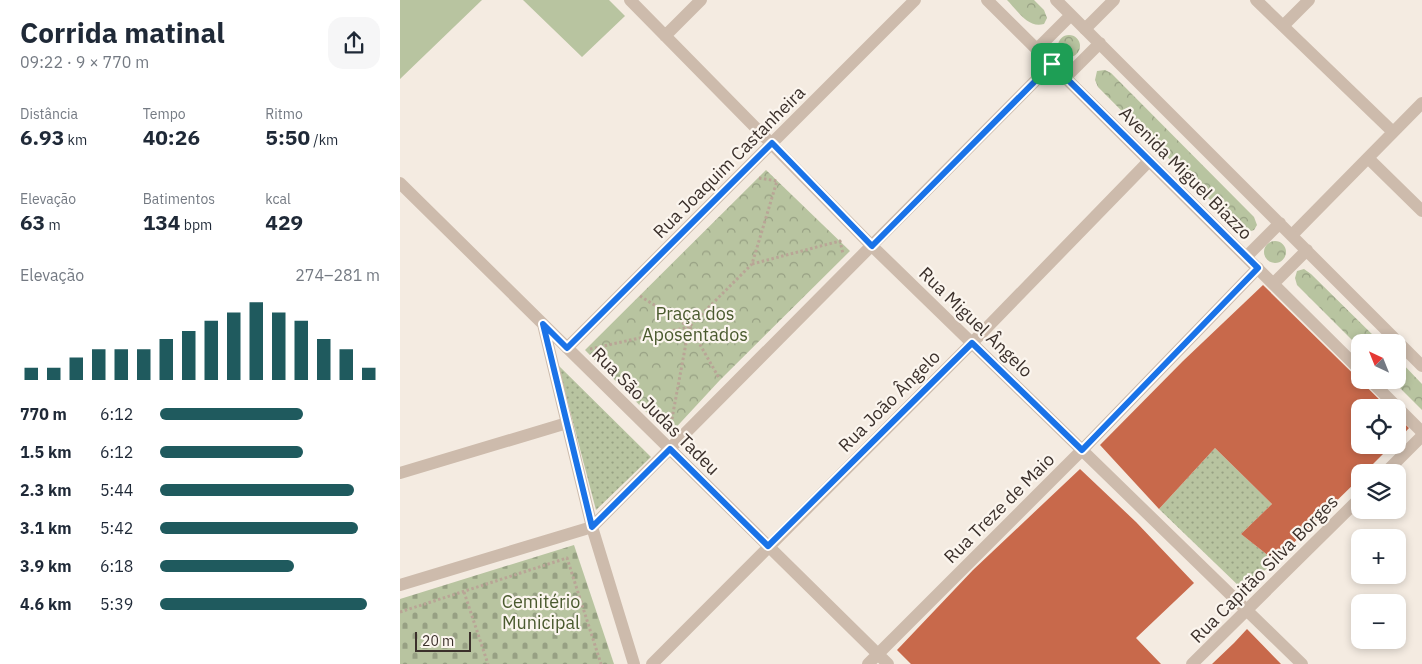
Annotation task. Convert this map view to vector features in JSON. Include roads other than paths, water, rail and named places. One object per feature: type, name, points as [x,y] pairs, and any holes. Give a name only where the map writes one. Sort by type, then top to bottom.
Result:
[{"type":"street","name":"Rua Miguel Ângelo","points":[[630,0],[872,246],[1302,664]]},
{"type":"street","points":[[666,36],[701,0]]},
{"type":"street","name":"Rua Joaquim Castanheira","points":[[567,348],[915,0]]},
{"type":"street","name":"Avenida Miguel Biazzo","points":[[987,0],[1351,361]]},
{"type":"street","name":"Avenida Miguel Biazzo","points":[[1056,0],[1422,366]]},
{"type":"street","points":[[1085,29],[1114,0]]},
{"type":"street","points":[[1256,0],[1393,132]]},
{"type":"street","points":[[1283,26],[1309,0]]},
{"type":"street","points":[[1037,49],[1071,14]]},
{"type":"street","points":[[1065,78],[1100,43]]},
{"type":"street","points":[[400,585],[592,527],[1052,64]]},
{"type":"street","points":[[1292,235],[1422,103]]},
{"type":"street","points":[[1368,158],[1422,211]]},
{"type":"street","name":"Rua João Ângelo","points":[[652,664],[972,343],[1149,161]]},
{"type":"street","name":"Rua São Judas Tadeu","points":[[403,191],[543,324],[888,664]]},
{"type":"street","points":[[1246,257],[1280,223]]},
{"type":"street","points":[[1273,284],[1307,250]]},
{"type":"street","name":"Rua Treze de Maio","points":[[868,664],[1082,450],[1258,268]]},
{"type":"street","points":[[543,324],[592,527],[634,664]]},
{"type":"street","points":[[1379,389],[1422,432]]},
{"type":"street","points":[[400,473],[567,423]]},
{"type":"street","points":[[1394,464],[1422,436]]},
{"type":"street","name":"Rua Capitão Silva Borges","points":[[1192,664],[1351,507]]},
{"type":"park label","name":"Praça dos Aposentados","points":[[695,323]]},
{"type":"park label","name":"Cemitério Municipal","points":[[541,611]]}]
